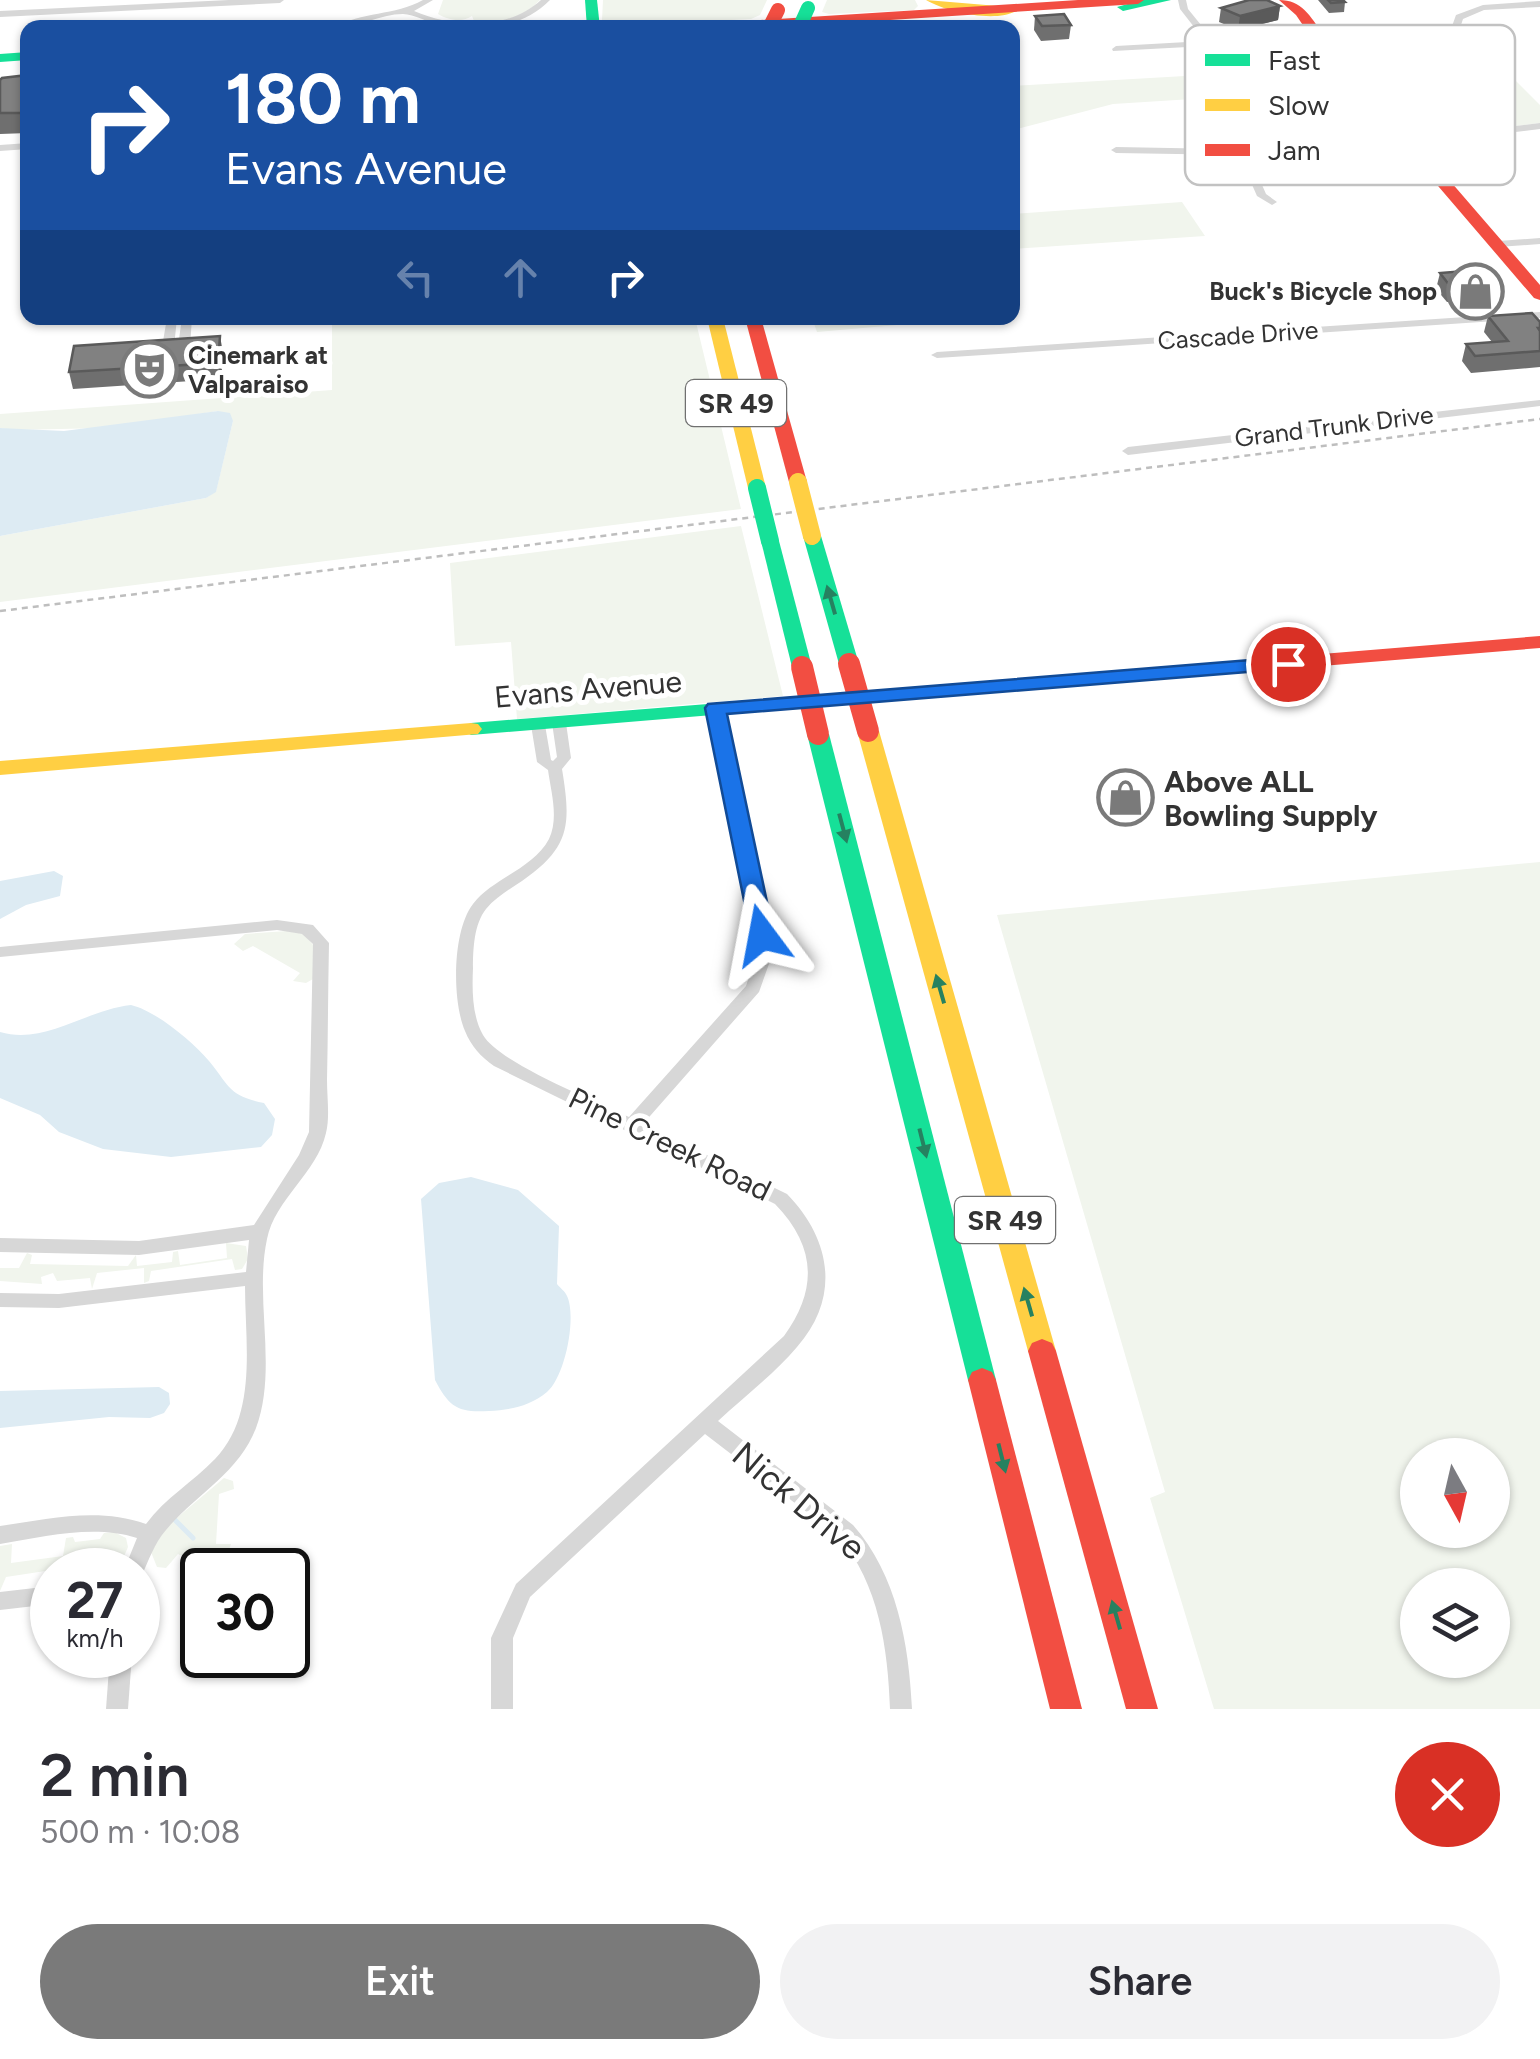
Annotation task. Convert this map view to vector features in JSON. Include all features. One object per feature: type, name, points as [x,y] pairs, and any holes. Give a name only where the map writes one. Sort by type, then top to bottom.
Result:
[{"type":"main road","points":[[806,16],[1010,11],[1138,0]]},
{"type":"main road","points":[[824,20],[934,13],[1084,12],[1165,0]]},
{"type":"main road","points":[[1272,0],[1305,25]]},
{"type":"main road","points":[[1285,0],[1309,25]]},
{"type":"main road","points":[[1447,185],[1540,295]]},
{"type":"main road","name":"SR 49","points":[[717,325],[1066,1709]]},
{"type":"main road","name":"SR 49","points":[[755,325],[1142,1709]]},
{"type":"main road","points":[[762,325],[762,351]]},
{"type":"main road","name":"Evans Avenue","points":[[0,768],[1540,642]]},
{"type":"street","points":[[0,14],[70,5],[280,0]]},
{"type":"street","points":[[358,20],[408,11],[429,0]]},
{"type":"street","points":[[519,20],[546,0]]},
{"type":"street","points":[[1182,0],[1197,25]]},
{"type":"street","points":[[1456,25],[1459,17],[1482,8],[1540,4]]},
{"type":"street","points":[[408,11],[428,20]]},
{"type":"street","points":[[1116,48],[1185,44]]},
{"type":"street","points":[[1515,129],[1540,126]]},
{"type":"street","points":[[1116,150],[1185,151]]},
{"type":"street","points":[[1257,185],[1262,196],[1272,202]]},
{"type":"street","points":[[1498,244],[1540,242]]},
{"type":"street","name":"Cascade Drive","points":[[937,355],[1540,315]]},
{"type":"street","points":[[168,347],[171,325]]},
{"type":"street","points":[[184,346],[186,325]]},
{"type":"street","name":"Grand Trunk Drive","points":[[1128,451],[1540,402]]},
{"type":"street","points":[[632,1126],[746,997],[762,962],[761,926],[715,708]]},
{"type":"street","name":"Pine Creek Road","points":[[502,1709],[502,1638],[523,1591],[806,1323],[819,1284],[803,1221],[781,1198],[500,1062],[480,1044],[468,1015],[467,930],[488,898],[553,845],[560,825],[555,768],[544,762],[549,724]]},
{"type":"street","points":[[0,952],[294,926],[317,935],[322,954],[318,1132],[309,1156],[260,1231],[251,1408],[246,1429],[224,1460],[147,1533],[142,1548]]},
{"type":"street","points":[[0,1245],[138,1248],[260,1231]]},
{"type":"street","points":[[0,1300],[59,1301],[255,1278]]},
{"type":"street","name":"Nick Drive","points":[[703,1421],[846,1531],[866,1552],[879,1578],[902,1709]]},
{"type":"street","points":[[0,1535],[109,1522],[147,1533]]},
{"type":"street","points":[[0,1601],[30,1597]]},
{"type":"street","points":[[118,1709],[120,1678]]},
{"type":"shaded area","points":[[443,0],[540,0],[518,16],[502,20],[474,20],[472,16],[459,20],[438,14]]},
{"type":"shaded area","points":[[603,0],[767,0],[760,15],[751,19],[602,20]]},
{"type":"shaded area","points":[[827,0],[915,0],[918,6],[914,10],[829,14],[822,12]]},
{"type":"shaded area","points":[[1185,76],[1185,99],[1113,104],[1020,128],[1020,86]]},
{"type":"shaded area","points":[[1515,80],[1540,105],[1540,123],[1515,126]]},
{"type":"shaded area","points":[[1182,202],[1205,236],[1020,249],[1020,214]]},
{"type":"shaded area","points":[[332,325],[697,325],[741,509],[0,602],[0,536],[206,498],[216,491],[233,421],[218,411],[106,428],[13,430],[0,428],[0,414],[332,390]]},
{"type":"shaded area","points":[[814,325],[897,325],[817,332]]},
{"type":"shaded area","points":[[218,411],[230,413],[233,421],[216,492],[206,498],[0,536],[0,428],[64,431]]},
{"type":"shaded area","points":[[741,526],[783,696],[517,719],[511,642],[455,646],[450,563]]},
{"type":"shaded area","points":[[1540,862],[1540,1709],[1214,1709],[1150,1498],[1165,1492],[997,915]]},
{"type":"shaded area","points":[[54,871],[63,876],[60,896],[26,905],[0,919],[0,881]]},
{"type":"shaded area","points":[[245,934],[304,934],[314,946],[313,979],[306,983],[293,981],[300,973],[253,946],[243,951],[234,944]]},
{"type":"shaded area","points":[[131,1005],[151,1013],[183,1036],[236,1093],[264,1103],[275,1119],[272,1135],[261,1147],[171,1157],[103,1149],[59,1132],[40,1115],[0,1098],[0,1032],[33,1034]]},
{"type":"shaded area","points":[[471,1177],[518,1190],[559,1226],[557,1284],[567,1296],[571,1318],[564,1361],[553,1384],[541,1397],[505,1410],[462,1409],[445,1397],[435,1380],[421,1199],[439,1183]]},
{"type":"shaded area","points":[[226,1243],[246,1246],[248,1259],[242,1269],[235,1270],[232,1259],[151,1271],[149,1281],[144,1283],[144,1268],[97,1273],[92,1289],[90,1278],[57,1281],[53,1273],[41,1277],[42,1284],[0,1281],[0,1268],[19,1268],[27,1253],[32,1255],[30,1264],[128,1266],[136,1255],[137,1266],[172,1262],[173,1252],[178,1251],[180,1265],[227,1258]]},
{"type":"shaded area","points":[[159,1387],[169,1393],[170,1404],[164,1413],[150,1418],[109,1417],[0,1428],[0,1391]]},
{"type":"shaded area","points":[[224,1478],[233,1481],[234,1489],[219,1494],[216,1544],[231,1544],[230,1548],[180,1548],[180,1555],[166,1568],[160,1567],[160,1548],[153,1548],[166,1527]]},
{"type":"shaded area","points":[[114,1532],[126,1538],[128,1548],[64,1548],[66,1538],[73,1537],[75,1542],[100,1539],[104,1533]]},
{"type":"shaded area","points":[[12,1544],[11,1563],[30,1560],[30,1573],[6,1577],[0,1591],[0,1546]]},
{"type":"building","points":[[1249,0],[1267,0],[1280,6],[1240,16],[1221,8]]},
{"type":"building","points":[[1064,14],[1071,25],[1042,26],[1035,16]]},
{"type":"building","points":[[20,76],[20,113],[0,113],[2,78]]},
{"type":"building","points":[[1465,271],[1476,285],[1450,286],[1440,273]]},
{"type":"building","points":[[1532,313],[1540,322],[1540,351],[1475,356],[1466,344],[1508,341],[1488,316]]},
{"type":"building","points":[[220,336],[218,363],[69,372],[74,346]]},
{"type":"waterway","points":[[174,1519],[193,1538]]},
{"type":"railway","points":[[0,611],[1540,419]]},
{"type":"traffic: fast","points":[[591,0],[593,20]]},
{"type":"traffic: fast","points":[[1123,7],[1165,0]]},
{"type":"traffic: fast","points":[[803,20],[808,8]]},
{"type":"traffic: fast","points":[[0,58],[20,57]]},
{"type":"traffic: fast","points":[[757,488],[770,541]]},
{"type":"traffic: fast","points":[[812,536],[849,664]]},
{"type":"traffic: fast","points":[[770,541],[802,667]]},
{"type":"traffic: fast","points":[[471,729],[1068,681]]},
{"type":"traffic: fast","points":[[818,734],[982,1380]]},
{"type":"traffic: slow","points":[[932,0],[966,9],[1010,11]]},
{"type":"traffic: slow","points":[[717,325],[757,488]]},
{"type":"traffic: slow","points":[[798,482],[812,536]]},
{"type":"traffic: slow","points":[[0,768],[471,729]]},
{"type":"traffic: slow","points":[[868,731],[1042,1351]]},
{"type":"traffic: jam","points":[[823,20],[1138,0]]},
{"type":"traffic: jam","points":[[1285,0],[1310,25]]},
{"type":"traffic: jam","points":[[773,20],[778,10]]},
{"type":"traffic: jam","points":[[1445,185],[1540,295]]},
{"type":"traffic: jam","points":[[755,325],[798,482]]},
{"type":"traffic: jam","points":[[1068,681],[1540,642]]},
{"type":"traffic: jam","points":[[849,664],[868,731]]},
{"type":"traffic: jam","points":[[802,667],[818,734]]},
{"type":"traffic: jam","points":[[1042,1351],[1142,1709]]},
{"type":"traffic: jam","points":[[982,1380],[1066,1709]]},
{"type":"place","name":"Buck's Bicycle Shop","points":[[1476,291]]},
{"type":"place","name":"Cinemark at Valparaiso","points":[[149,369]]},
{"type":"place","name":"Above ALL Bowling Supply","points":[[1125,798]]},
{"type":"route","points":[[762,935],[715,708],[1288,664]]}]
